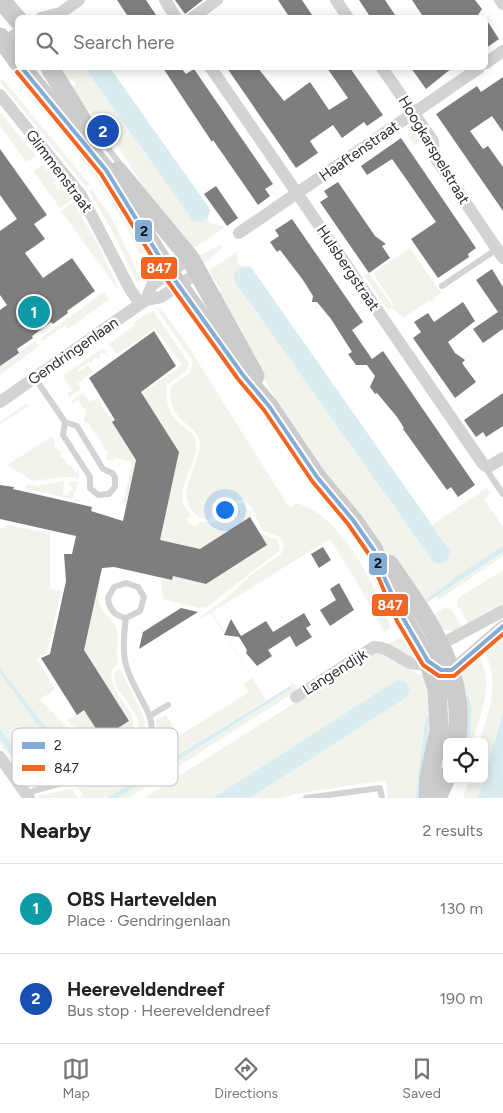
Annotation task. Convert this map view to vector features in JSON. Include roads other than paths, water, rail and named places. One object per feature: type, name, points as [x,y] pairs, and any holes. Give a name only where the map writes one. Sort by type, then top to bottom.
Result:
[{"type":"street","points":[[1,0],[15,16]]},
{"type":"street","points":[[59,15],[79,0]]},
{"type":"street","points":[[165,0],[174,15]]},
{"type":"street","points":[[196,15],[217,0]]},
{"type":"street","points":[[336,0],[346,15]]},
{"type":"street","points":[[500,0],[503,4]]},
{"type":"street","points":[[488,62],[503,51]]},
{"type":"street","points":[[28,70],[106,170],[174,279],[243,375],[270,406]]},
{"type":"street","points":[[51,70],[113,166],[133,188],[194,265],[242,350],[270,406],[317,477],[353,520],[374,550],[390,564],[424,616],[452,670],[459,705],[456,738]]},
{"type":"street","name":"Hulsbergstraat","points":[[212,70],[483,464],[488,467]]},
{"type":"street","name":"Hoogkarspelstraat","points":[[383,70],[432,141],[434,156],[500,253]]},
{"type":"street","name":"Haaftenstraat","points":[[239,233],[476,70]]},
{"type":"street","name":"Glimmenstraat","points":[[0,95],[81,195],[130,289],[143,302]]},
{"type":"street","name":"Gendringenlaan","points":[[0,402],[143,302],[152,285],[174,279],[194,265]]},
{"type":"street","points":[[488,467],[503,458]]},
{"type":"street","points":[[374,550],[378,564],[403,618],[428,661],[437,689],[439,730],[429,777],[428,798]]},
{"type":"street","points":[[428,661],[431,650],[439,643],[503,611]]},
{"type":"street","points":[[428,661],[441,670],[452,670],[503,626]]},
{"type":"street","name":"Langendijk","points":[[296,697],[374,647],[383,648],[412,665],[421,665],[428,661]]},
{"type":"street","points":[[0,757],[12,774]]},
{"type":"street","points":[[437,798],[444,783]]},
{"type":"lane","points":[[442,286],[500,253]]},
{"type":"lane","points":[[35,378],[65,422],[77,426],[103,469],[112,472],[115,477],[115,487],[109,494],[98,495],[90,488],[90,477],[63,434],[65,422]]},
{"type":"lane","points":[[488,467],[488,472],[503,494]]},
{"type":"lane","points":[[126,582],[138,587],[144,597],[140,611],[126,618],[116,615],[111,611],[108,598],[114,587],[126,582]]},
{"type":"lane","points":[[126,618],[125,664],[151,715],[150,728]]},
{"type":"lane","points":[[151,715],[168,705]]},
{"type":"lane","points":[[28,796],[60,786]]},
{"type":"lane","points":[[306,798],[380,788],[382,798]]},
{"type":"place","name":"Heereveldendreef","points":[[103,131]]},
{"type":"place","name":"OBS Hartevelden","points":[[34,312]]}]
